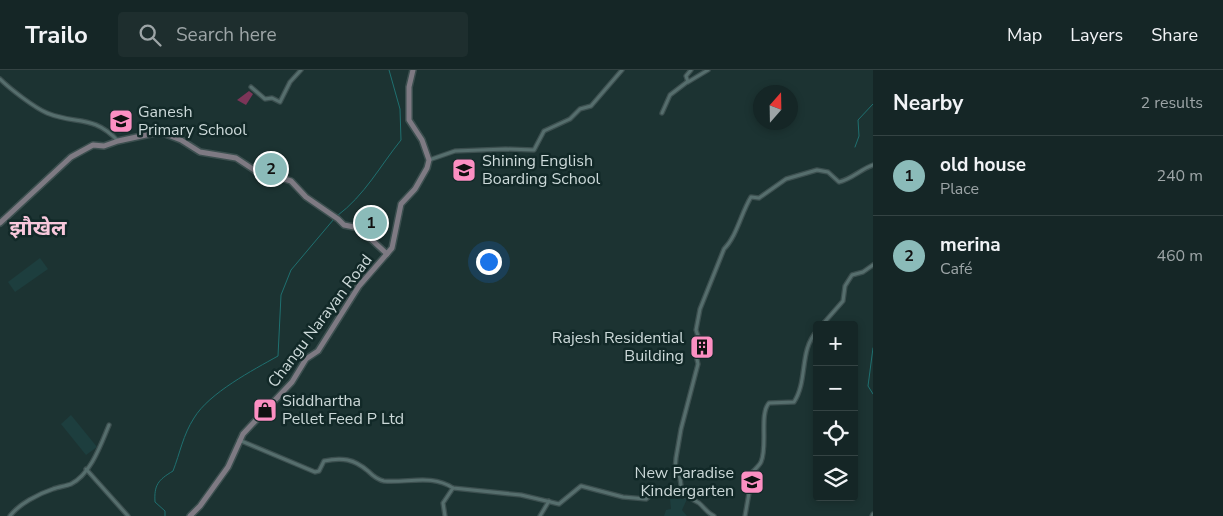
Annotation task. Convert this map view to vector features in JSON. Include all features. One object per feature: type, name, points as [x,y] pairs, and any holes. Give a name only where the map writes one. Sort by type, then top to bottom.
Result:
[{"type":"main road","points":[[413,70],[409,87],[409,120],[422,140],[428,160]]},
{"type":"main road","points":[[0,223],[71,157],[93,145],[104,146],[160,132],[181,140],[200,152],[236,158],[268,179],[278,176],[291,181],[306,197],[344,225],[359,228],[388,254]]},
{"type":"main road","name":"Changu Narayan Road","points":[[190,516],[200,506],[228,467],[239,440],[292,382],[306,359],[318,351],[359,286],[388,254],[395,240],[396,222],[401,204],[415,189],[427,168],[428,160]]},
{"type":"street","points":[[251,87],[265,99],[272,98],[280,102],[288,85],[301,70]]},
{"type":"street","points":[[428,160],[454,151],[506,148],[534,150],[544,131],[570,119],[580,109],[591,106],[622,70]]},
{"type":"street","points":[[687,82],[686,76],[691,70]]},
{"type":"street","points":[[662,113],[670,95],[687,82],[708,70]]},
{"type":"street","points":[[0,79],[32,105],[48,114],[98,124],[118,141]]},
{"type":"street","points":[[682,493],[680,478],[675,470],[676,458],[681,429],[698,364],[696,354],[699,339],[696,330],[700,309],[724,249],[731,242],[746,205],[751,197],[759,198],[786,179],[817,170],[828,172],[839,182],[848,180],[863,168],[873,165]]},
{"type":"street","points":[[826,321],[844,301],[844,286],[852,275],[863,272],[873,265]]},
{"type":"street","points":[[745,516],[749,494],[745,480],[761,463],[766,406],[769,402],[794,402],[803,380],[810,338],[813,335]]},
{"type":"street","points":[[10,516],[14,511],[36,496],[71,484],[96,456],[109,425]]},
{"type":"street","points":[[239,440],[315,472],[319,471],[324,461],[339,458],[349,459],[382,481],[431,480],[445,483],[453,488],[521,495],[559,504],[581,486],[623,497],[646,499],[656,490],[682,493],[700,504],[708,514],[714,516]]},
{"type":"street","points":[[86,469],[128,516]]},
{"type":"street","points":[[445,516],[443,503],[453,488]]},
{"type":"street","points":[[540,516],[549,501]]},
{"type":"shaded area","points":[[249,91],[253,94],[246,105],[237,100]]},
{"type":"shaded area","name":"Ganesh Primary School","points":[[122,109],[131,114],[129,123],[121,134],[114,132],[111,120],[116,112]]},
{"type":"shaded area","name":"Shining English Boarding School","points":[[452,165],[475,165],[476,175],[453,177]]},
{"type":"shaded area","points":[[40,258],[48,269],[15,292],[8,282]]},
{"type":"shaded area","points":[[71,415],[97,447],[86,455],[61,424]]},
{"type":"shaded area","points":[[670,499],[687,499],[682,510],[687,516],[664,516],[666,510],[671,509]]},
{"type":"waterway","points":[[337,216],[364,190],[401,140],[400,109],[389,70]]},
{"type":"waterway","points":[[855,147],[859,136],[858,120],[873,104]]},
{"type":"waterway","points":[[165,516],[165,511],[155,502],[156,487],[160,480],[173,471],[190,424],[201,409],[221,391],[244,375],[278,356],[281,295],[291,270],[334,219]]},
{"type":"waterway","points":[[873,348],[868,386],[873,394]]},
{"type":"place","name":"Ganesh Primary School","points":[[121,121]]},
{"type":"place","name":"merina","points":[[271,169]]},
{"type":"place","name":"Shining English Boarding School","points":[[464,170]]},
{"type":"place","name":"old house","points":[[371,223]]},
{"type":"place","name":"Rajesh Residential Building","points":[[702,347]]},
{"type":"place","name":"Siddhartha Pellet Feed P Ltd","points":[[265,410]]},
{"type":"place","name":"New Paradise Kindergarten","points":[[752,482]]},
{"type":"district","name":"झौखेल","points":[[38,228]]}]
